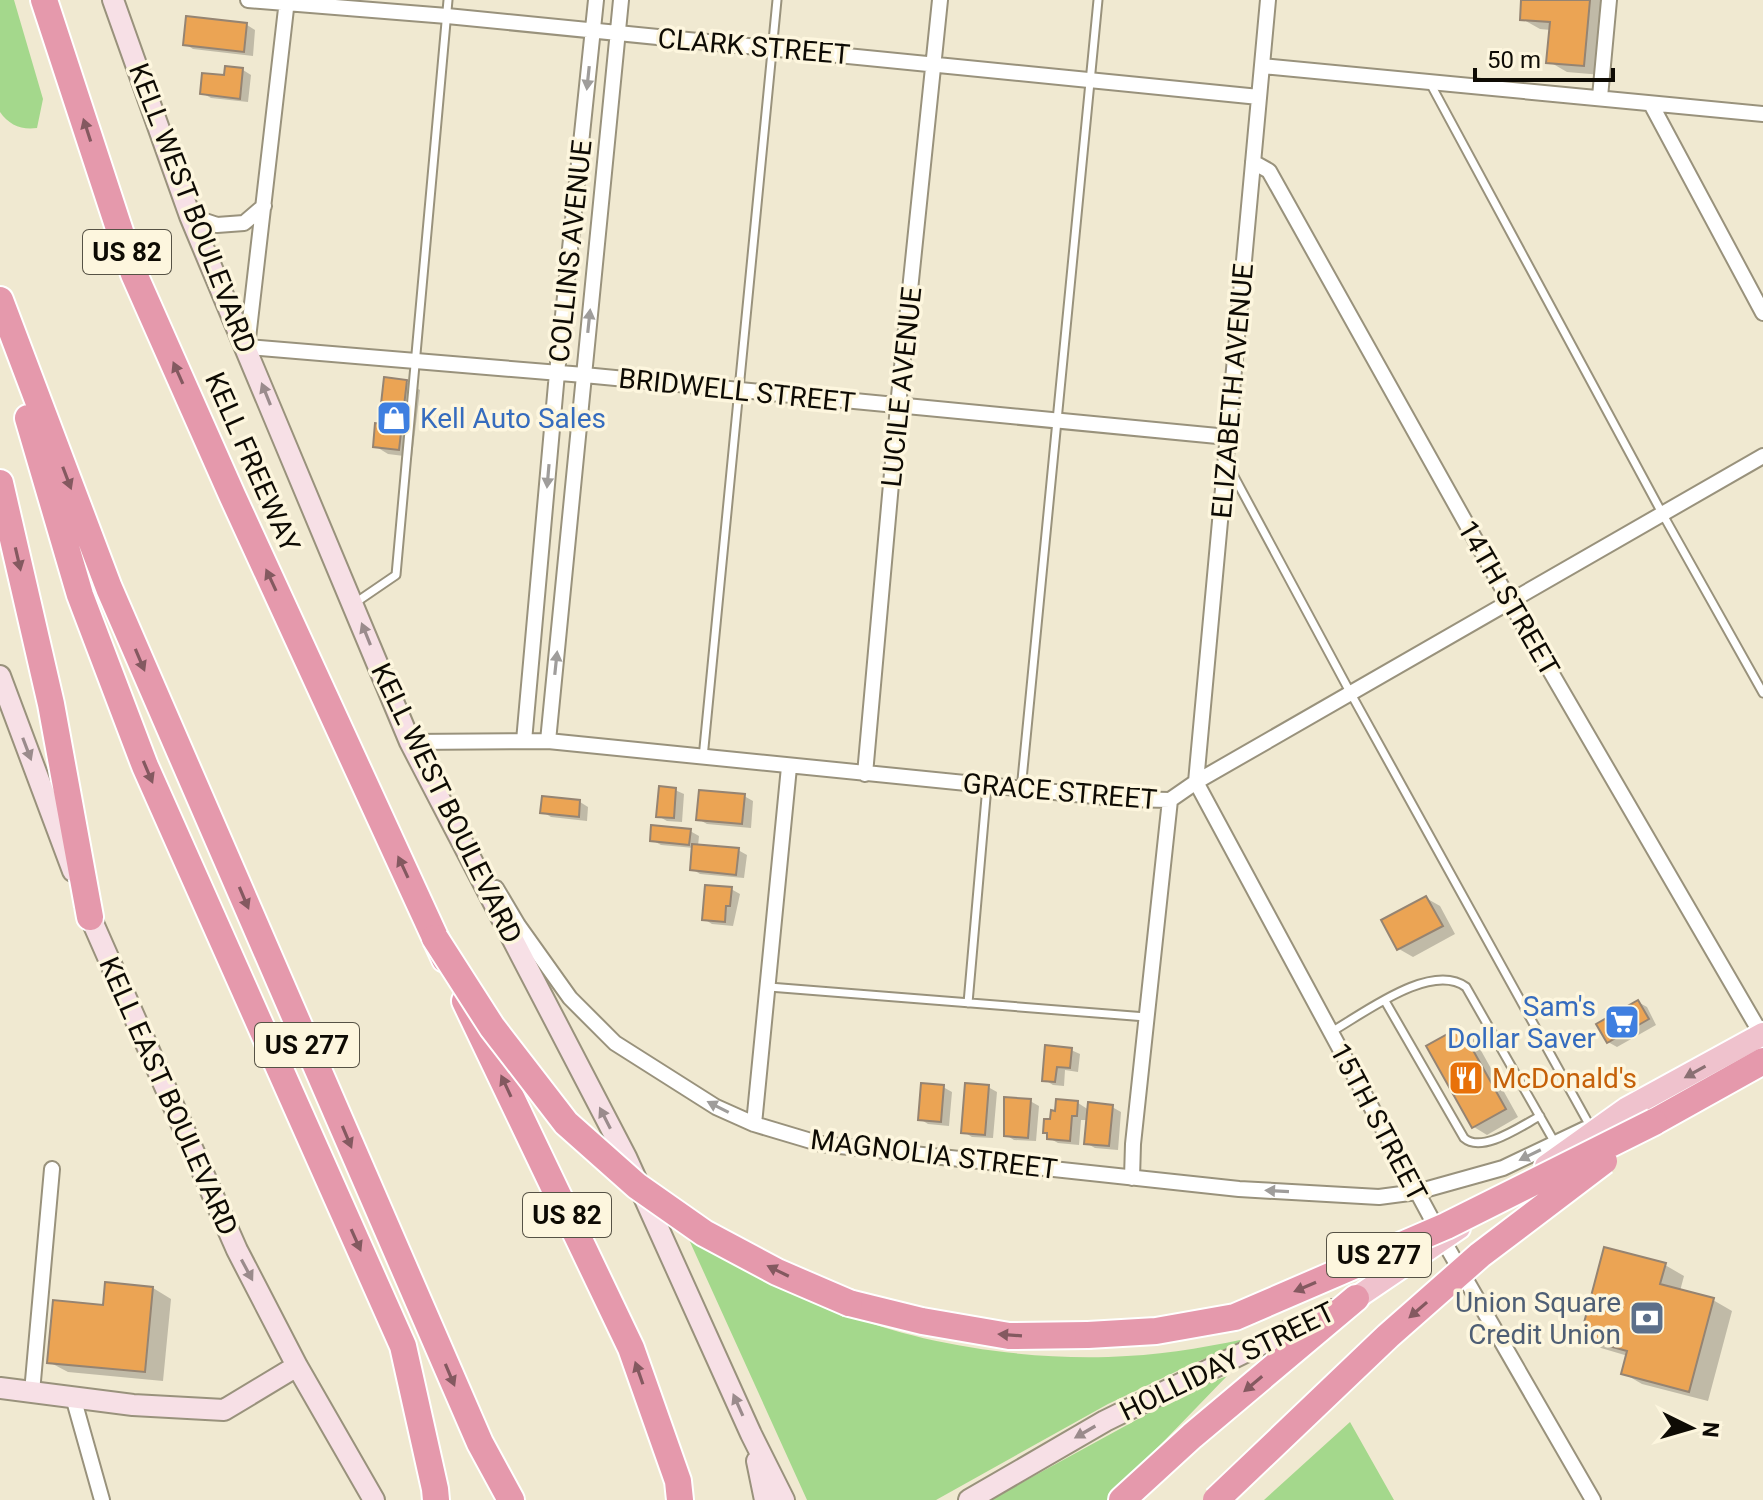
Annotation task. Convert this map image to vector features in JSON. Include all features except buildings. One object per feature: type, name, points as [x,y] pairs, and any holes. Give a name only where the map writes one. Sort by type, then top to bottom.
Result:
[{"type":"highway","name":"KELL FREEWAY","points":[[44,0],[134,274],[435,938]]},
{"type":"highway","name":"US 277","points":[[0,300],[109,588],[473,1428],[511,1500]]},
{"type":"highway","points":[[0,318],[80,595],[145,766],[403,1346],[436,1500]]},
{"type":"highway","points":[[0,483],[51,704],[90,917]]},
{"type":"highway","name":"US 277","points":[[435,938],[492,1027],[566,1123],[637,1186],[704,1233],[777,1272],[849,1303],[922,1321],[1009,1336],[1156,1331],[1235,1317],[1446,1226],[1654,1122],[1763,1061]]},
{"type":"highway","name":"US 82","points":[[435,938],[631,1348],[678,1481],[680,1500]]},
{"type":"highway","points":[[1216,1500],[1388,1336],[1480,1255],[1654,1122]]},
{"type":"highway","points":[[1122,1500],[1192,1436],[1356,1298]]},
{"type":"main road","name":"KELL WEST BOULEVARD","points":[[113,0],[190,216],[410,742],[626,1157],[784,1500]]},
{"type":"main road","name":"KELL EAST BOULEVARD","points":[[0,676],[90,917],[237,1250],[297,1366],[374,1500]]},
{"type":"main road","name":"HOLLIDAY STREET","points":[[969,1500],[1105,1421],[1356,1298],[1626,1109],[1763,1035]]},
{"type":"main road","points":[[0,1388],[133,1405],[224,1410],[297,1366]]},
{"type":"main road","points":[[751,1434],[765,1500]]},
{"type":"street","name":"CLARK STREET","points":[[248,0],[447,16],[1259,97]]},
{"type":"street","name":"COLLINS AVENUE","points":[[524,741],[557,373],[596,0]]},
{"type":"street","name":"COLLINS AVENUE","points":[[548,741],[621,0]]},
{"type":"street","name":"LUCILE AVENUE","points":[[865,774],[898,406],[940,0]]},
{"type":"street","name":"ELIZABETH AVENUE","points":[[1196,782],[1268,0]]},
{"type":"street","points":[[1600,97],[1609,0]]},
{"type":"street","points":[[247,347],[286,2]]},
{"type":"street","points":[[1262,66],[1763,114]]},
{"type":"street","points":[[1651,104],[1763,313]]},
{"type":"street","name":"14TH STREET","points":[[1253,162],[1269,171],[1509,600],[1763,1035]]},
{"type":"street","points":[[190,216],[217,225],[244,223],[264,206]]},
{"type":"street","name":"BRIDWELL STREET","points":[[247,347],[584,375],[1228,437]]},
{"type":"street","name":"GRACE STREET","points":[[410,742],[548,741],[1021,790],[1170,800],[1350,692],[1763,456]]},
{"type":"street","name":"MAGNOLIA STREET","points":[[410,742],[518,925],[570,998],[615,1043],[716,1107],[754,1124],[821,1144],[1239,1189],[1379,1197],[1417,1192],[1503,1168],[1626,1109]]},
{"type":"street","points":[[754,1124],[789,767]]},
{"type":"street","name":"15TH STREET","points":[[1196,782],[1443,1240],[1593,1500]]},
{"type":"street","points":[[1132,1178],[1133,1144],[1170,800]]},
{"type":"street","points":[[32,1392],[52,1169]]},
{"type":"street","points":[[73,1397],[102,1500]]},
{"type":"lane","points":[[353,605],[396,575],[448,0]]},
{"type":"lane","points":[[703,758],[777,0]]},
{"type":"lane","points":[[1021,790],[1098,0]]},
{"type":"lane","points":[[1429,81],[1662,513],[1763,693]]},
{"type":"lane","points":[[1226,461],[1590,1126]]},
{"type":"lane","points":[[968,1003],[987,785]]},
{"type":"lane","points":[[1330,1032],[1414,983],[1432,979],[1461,983],[1555,1143]]},
{"type":"lane","points":[[769,987],[1146,1017]]},
{"type":"lane","points":[[1385,1001],[1469,1143],[1484,1144],[1540,1116]]},
{"type":"green space","points":[[0,0],[14,0],[43,99],[37,128],[16,126],[0,112]]},
{"type":"green space","points":[[686,1233],[780,1284],[839,1311],[906,1334],[980,1349],[1056,1356],[1127,1356],[1210,1346],[1260,1336],[1108,1404],[936,1500],[807,1500]]},
{"type":"green space","points":[[1227,1376],[1107,1500],[990,1500],[1191,1390]]},
{"type":"green space","points":[[1350,1422],[1394,1500],[1264,1500]]},
{"type":"place","name":"Kell Auto Sales","points":[[394,418]]},
{"type":"place","name":"Sam's Dollar Saver","points":[[1622,1022]]},
{"type":"place","name":"McDonald's","points":[[1466,1078]]},
{"type":"place","name":"Union Square Credit Union","points":[[1647,1318]]}]
